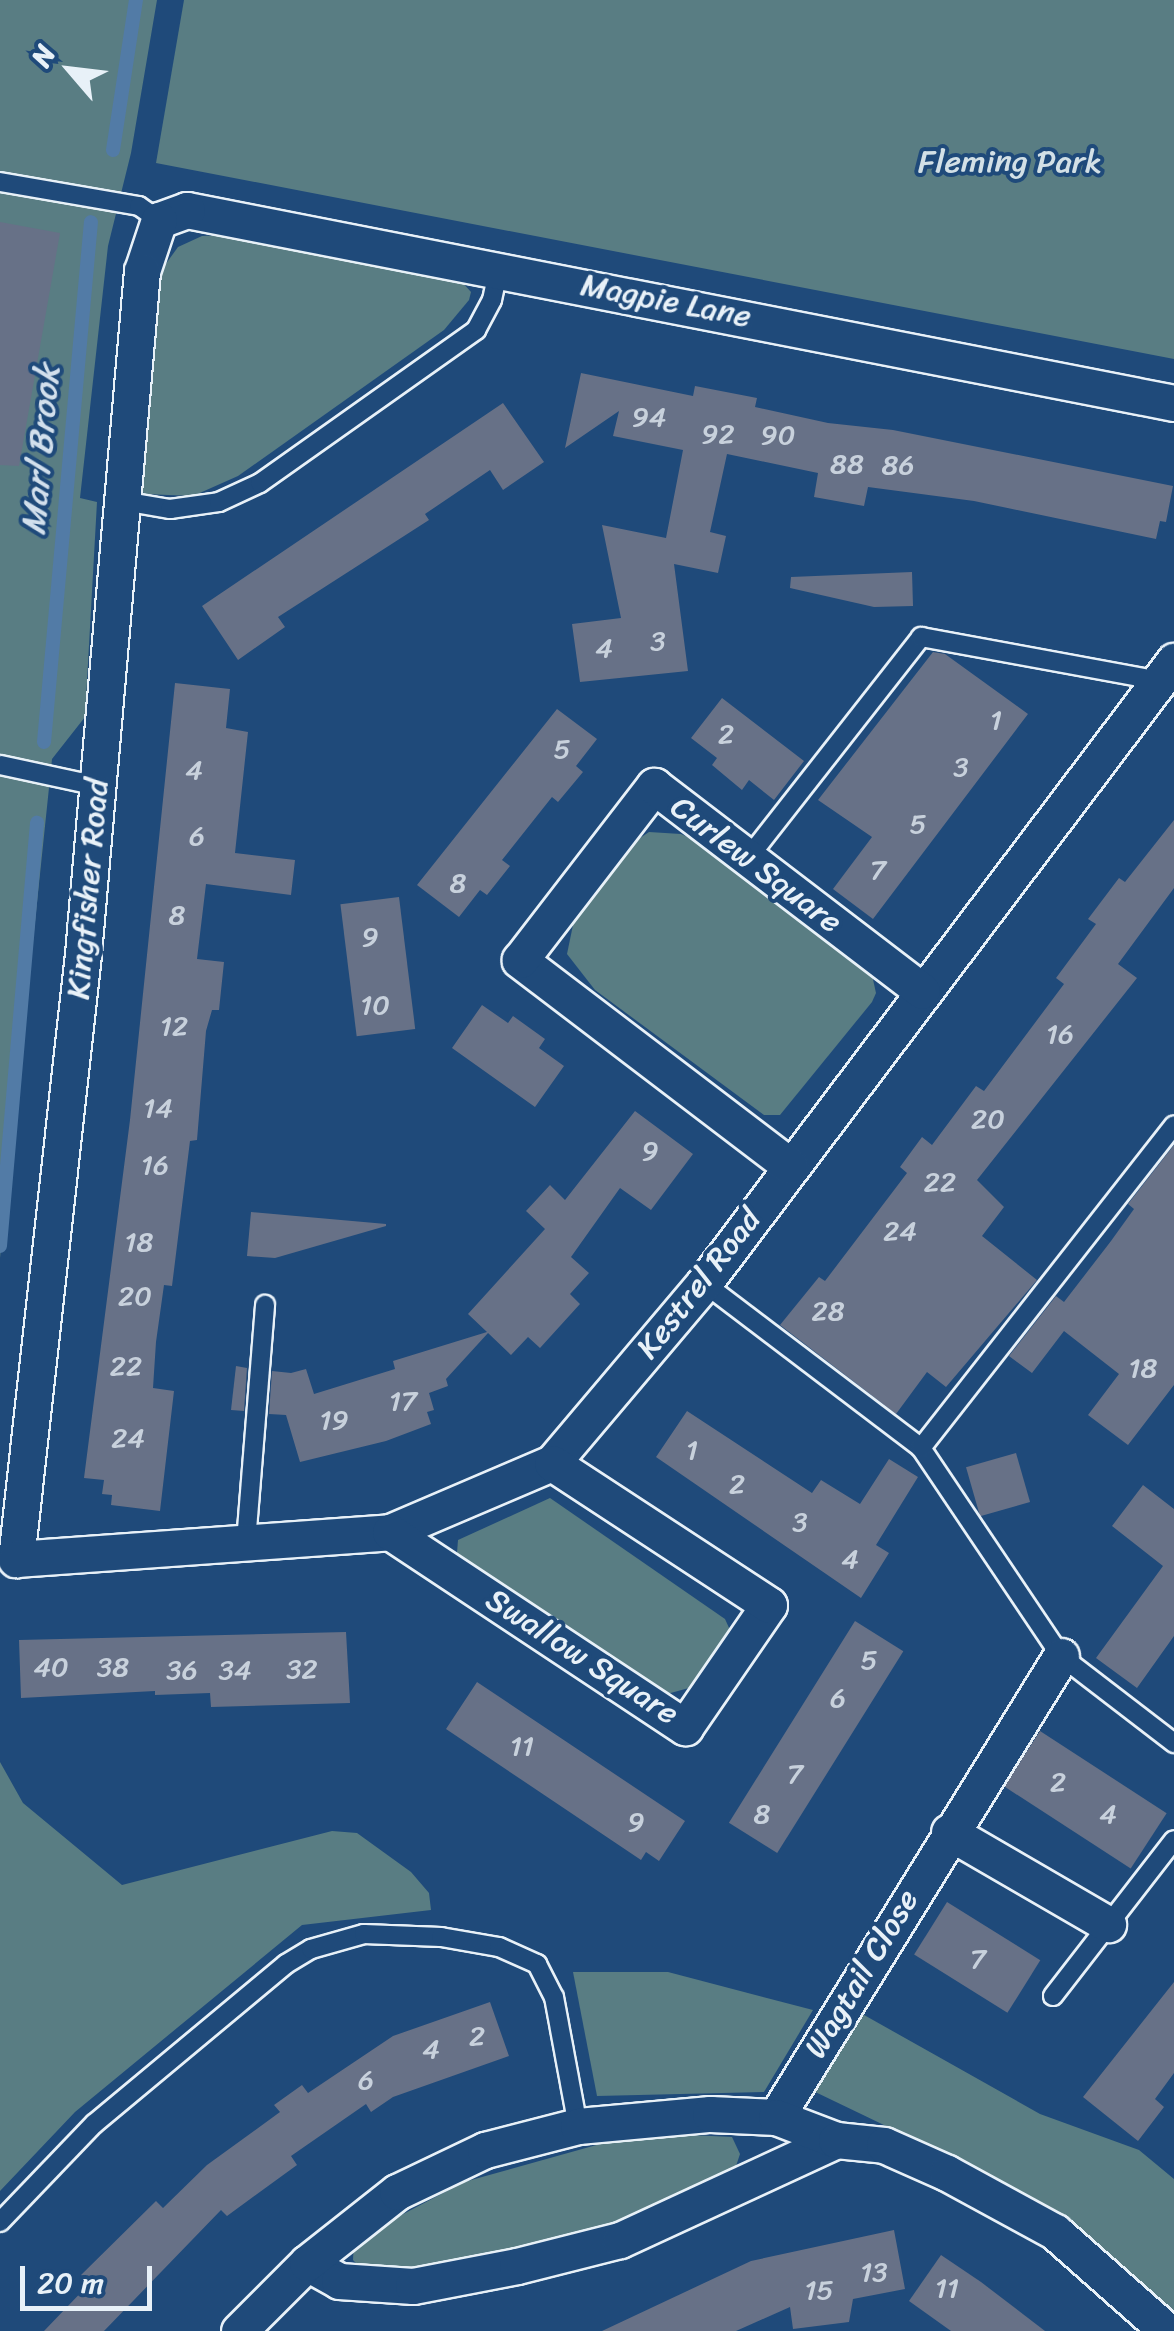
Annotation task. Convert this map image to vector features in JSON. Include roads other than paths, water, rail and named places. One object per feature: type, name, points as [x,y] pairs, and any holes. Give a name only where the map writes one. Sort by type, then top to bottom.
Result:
[{"type":"street","name":"Magpie Lane","points":[[159,220],[186,210],[1174,403]]},
{"type":"street","name":"Kingfisher Road","points":[[16,1559],[98,786],[142,271],[159,220]]},
{"type":"street","name":"Kestrel Road","points":[[16,1559],[390,1532],[552,1463],[704,1283],[1167,671]]},
{"type":"street","name":"Curlew Square","points":[[790,1166],[520,960],[654,786],[922,991]]},
{"type":"street","name":"Swallow Square","points":[[390,1532],[685,1727],[769,1606],[552,1463]]},
{"type":"street","name":"Wagtail Close","points":[[776,2117],[1061,1656]]},
{"type":"street","points":[[949,1832],[1108,1924]]},
{"type":"street","points":[[239,2331],[307,2263],[397,2192],[485,2150],[578,2126],[710,2114],[776,2117],[836,2140],[884,2145],[947,2173],[1055,2232],[1167,2331]]},
{"type":"street","points":[[307,2263],[339,2281],[413,2286],[517,2266],[620,2240],[836,2140]]},
{"type":"lane","points":[[0,182],[140,206],[159,220]]},
{"type":"lane","points":[[123,500],[170,508],[219,502],[260,483],[476,330],[492,300],[498,268]]},
{"type":"lane","points":[[748,858],[921,638],[1167,671]]},
{"type":"lane","points":[[0,766],[98,786]]},
{"type":"lane","points":[[922,1448],[1174,1125]]},
{"type":"lane","points":[[704,1283],[922,1448],[1061,1656],[1174,1743]]},
{"type":"lane","points":[[246,1542],[265,1305]]},
{"type":"lane","points":[[1053,1996],[1174,1840]]},
{"type":"lane","points":[[0,2222],[94,2124],[286,1964],[311,1949],[364,1934],[460,1940],[499,1947],[537,1964],[554,1997],[578,2126]]},
{"type":"waterway","name":"Marl Brook","points":[[113,150],[136,0]]},
{"type":"waterway","name":"Marl Brook","points":[[44,742],[91,222]]},
{"type":"waterway","name":"Marl Brook","points":[[0,1246],[37,823]]},
{"type":"park label","name":"Fleming Park","points":[[1010,162]]}]
